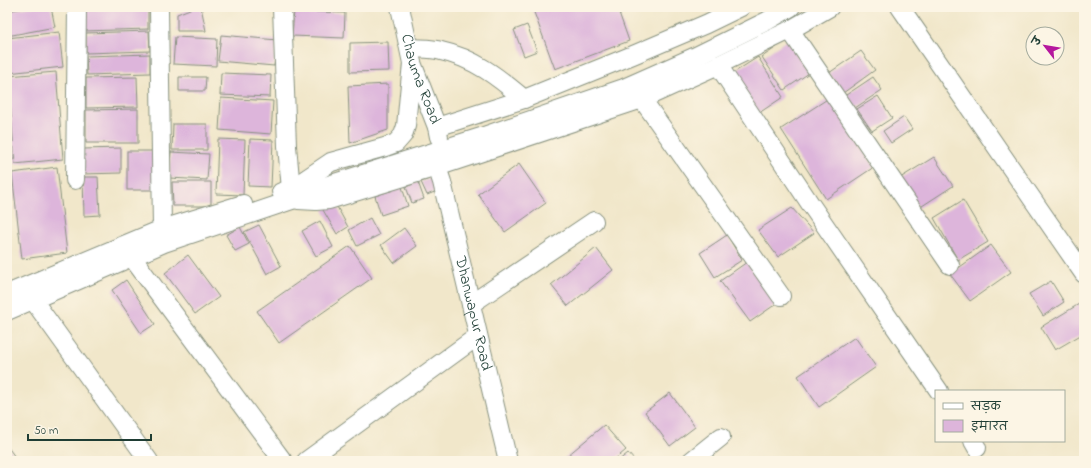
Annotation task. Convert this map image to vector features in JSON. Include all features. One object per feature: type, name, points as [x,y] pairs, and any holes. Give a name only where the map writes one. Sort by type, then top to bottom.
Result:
[{"type":"street","points":[[76,180],[77,7]]},
{"type":"street","points":[[159,7],[162,229]]},
{"type":"street","points":[[282,7],[287,146],[296,194]]},
{"type":"street","name":"Chauma Road","points":[[400,7],[411,56],[437,127],[441,150]]},
{"type":"street","points":[[437,127],[524,98],[633,56],[741,7]]},
{"type":"street","points":[[7,311],[30,293],[127,251],[162,229],[296,194],[441,150],[624,88],[694,57],[791,7]]},
{"type":"street","points":[[296,194],[316,201],[329,200],[437,167],[642,99],[718,65],[790,30],[830,7]]},
{"type":"street","points":[[900,7],[1084,274]]},
{"type":"street","points":[[790,30],[950,265]]},
{"type":"street","points":[[127,251],[164,243],[296,194],[331,162],[385,147],[396,142],[403,135],[406,126],[411,56],[440,50],[467,59],[502,81],[524,98]]},
{"type":"street","points":[[718,65],[938,390]]},
{"type":"street","points":[[642,99],[780,296]]},
{"type":"street","name":"Dhanwapur Road","points":[[437,167],[442,182],[508,461]]},
{"type":"street","points":[[471,304],[594,221]]},
{"type":"street","points":[[127,251],[284,461]]},
{"type":"street","points":[[7,294],[30,293]]},
{"type":"street","points":[[30,293],[148,461]]},
{"type":"street","points":[[306,461],[478,336]]},
{"type":"street","points":[[691,461],[721,437]]},
{"type":"building","points":[[29,7],[51,7],[55,27],[7,36],[7,11]]},
{"type":"building","points":[[195,7],[201,7],[206,31],[177,31],[177,14]]},
{"type":"building","points":[[532,7],[617,7],[629,41],[555,69]]},
{"type":"building","points":[[148,8],[148,29],[83,31],[82,10]]},
{"type":"building","points":[[294,11],[345,13],[344,38],[292,36]]},
{"type":"building","points":[[527,25],[537,51],[524,56],[514,30]]},
{"type":"building","points":[[149,31],[150,51],[86,53],[86,33]]},
{"type":"building","points":[[59,32],[63,67],[8,73],[7,38]]},
{"type":"building","points":[[221,35],[277,40],[274,66],[218,61]]},
{"type":"building","points":[[175,37],[217,39],[216,66],[173,64]]},
{"type":"building","points":[[787,40],[809,73],[784,90],[762,57]]},
{"type":"building","points":[[388,42],[389,71],[350,72],[350,43]]},
{"type":"building","points":[[861,51],[875,70],[843,93],[829,73]]},
{"type":"building","points":[[150,54],[150,73],[87,75],[86,56]]},
{"type":"building","points":[[758,57],[783,97],[759,113],[733,73]]},
{"type":"building","points":[[56,72],[63,159],[15,164],[8,76]]},
{"type":"building","points":[[221,73],[271,75],[270,97],[220,95]]},
{"type":"building","points":[[137,77],[138,107],[86,108],[86,78]]},
{"type":"building","points":[[179,77],[206,77],[205,91],[179,91]]},
{"type":"building","points":[[873,77],[882,90],[852,110],[843,97]]},
{"type":"building","points":[[388,84],[388,130],[350,143],[348,86]]},
{"type":"building","points":[[878,96],[892,118],[872,131],[857,109]]},
{"type":"building","points":[[221,98],[273,101],[271,134],[219,130]]},
{"type":"building","points":[[829,98],[874,167],[826,199],[781,129]]},
{"type":"building","points":[[138,109],[138,143],[86,143],[86,110]]},
{"type":"building","points":[[904,117],[912,129],[891,143],[883,131]]},
{"type":"building","points":[[173,124],[207,124],[207,150],[172,150]]},
{"type":"building","points":[[7,131],[13,160],[7,161]]},
{"type":"building","points":[[218,139],[245,140],[243,195],[216,194]]},
{"type":"building","points":[[250,139],[273,140],[271,187],[248,186]]},
{"type":"building","points":[[121,148],[121,173],[83,174],[83,149]]},
{"type":"building","points":[[127,151],[155,151],[155,190],[127,190]]},
{"type":"building","points":[[171,152],[209,154],[207,180],[169,178]]},
{"type":"building","points":[[934,157],[953,186],[919,208],[900,178]]},
{"type":"building","points":[[519,164],[546,203],[505,232],[478,194]]},
{"type":"building","points":[[57,167],[67,253],[22,259],[12,173]]},
{"type":"building","points":[[8,171],[11,189],[7,190],[7,172]]},
{"type":"building","points":[[83,177],[98,177],[100,215],[84,216]]},
{"type":"building","points":[[432,178],[437,191],[427,195],[421,182]]},
{"type":"building","points":[[172,182],[211,182],[211,206],[173,206]]},
{"type":"building","points":[[418,182],[424,199],[412,203],[406,187]]},
{"type":"building","points":[[402,187],[408,206],[381,215],[375,196]]},
{"type":"building","points":[[963,200],[988,242],[958,260],[934,218]]},
{"type":"building","points":[[335,203],[348,227],[337,234],[323,210]]},
{"type":"building","points":[[792,208],[814,233],[778,257],[758,230]]},
{"type":"building","points":[[370,218],[379,235],[357,246],[349,230]]},
{"type":"building","points":[[320,221],[333,247],[316,256],[302,231]]},
{"type":"building","points":[[259,225],[281,266],[267,274],[244,232]]},
{"type":"building","points":[[240,227],[249,244],[235,251],[226,235]]},
{"type":"building","points":[[404,228],[417,246],[394,263],[381,245]]},
{"type":"building","points":[[727,235],[742,260],[715,277],[700,253]]},
{"type":"building","points":[[991,245],[1011,272],[970,301],[950,274]]},
{"type":"building","points":[[350,246],[372,278],[279,343],[257,311]]},
{"type":"building","points":[[596,248],[613,270],[568,306],[551,285]]},
{"type":"building","points":[[188,255],[219,297],[195,314],[165,273]]},
{"type":"building","points":[[747,262],[776,304],[750,322],[720,281]]},
{"type":"building","points":[[126,280],[155,324],[141,333],[112,290]]},
{"type":"building","points":[[1051,281],[1064,302],[1043,316],[1029,294]]},
{"type":"building","points":[[1084,301],[1084,333],[1055,350],[1041,327]]},
{"type":"building","points":[[855,337],[876,367],[819,407],[798,376]]},
{"type":"building","points":[[670,393],[695,427],[670,446],[645,412]]},
{"type":"building","points":[[604,425],[626,450],[613,461],[561,461]]},
{"type":"building","points":[[7,446],[18,461],[7,461]]},
{"type":"building","points":[[628,453],[635,461],[618,461]]}]
